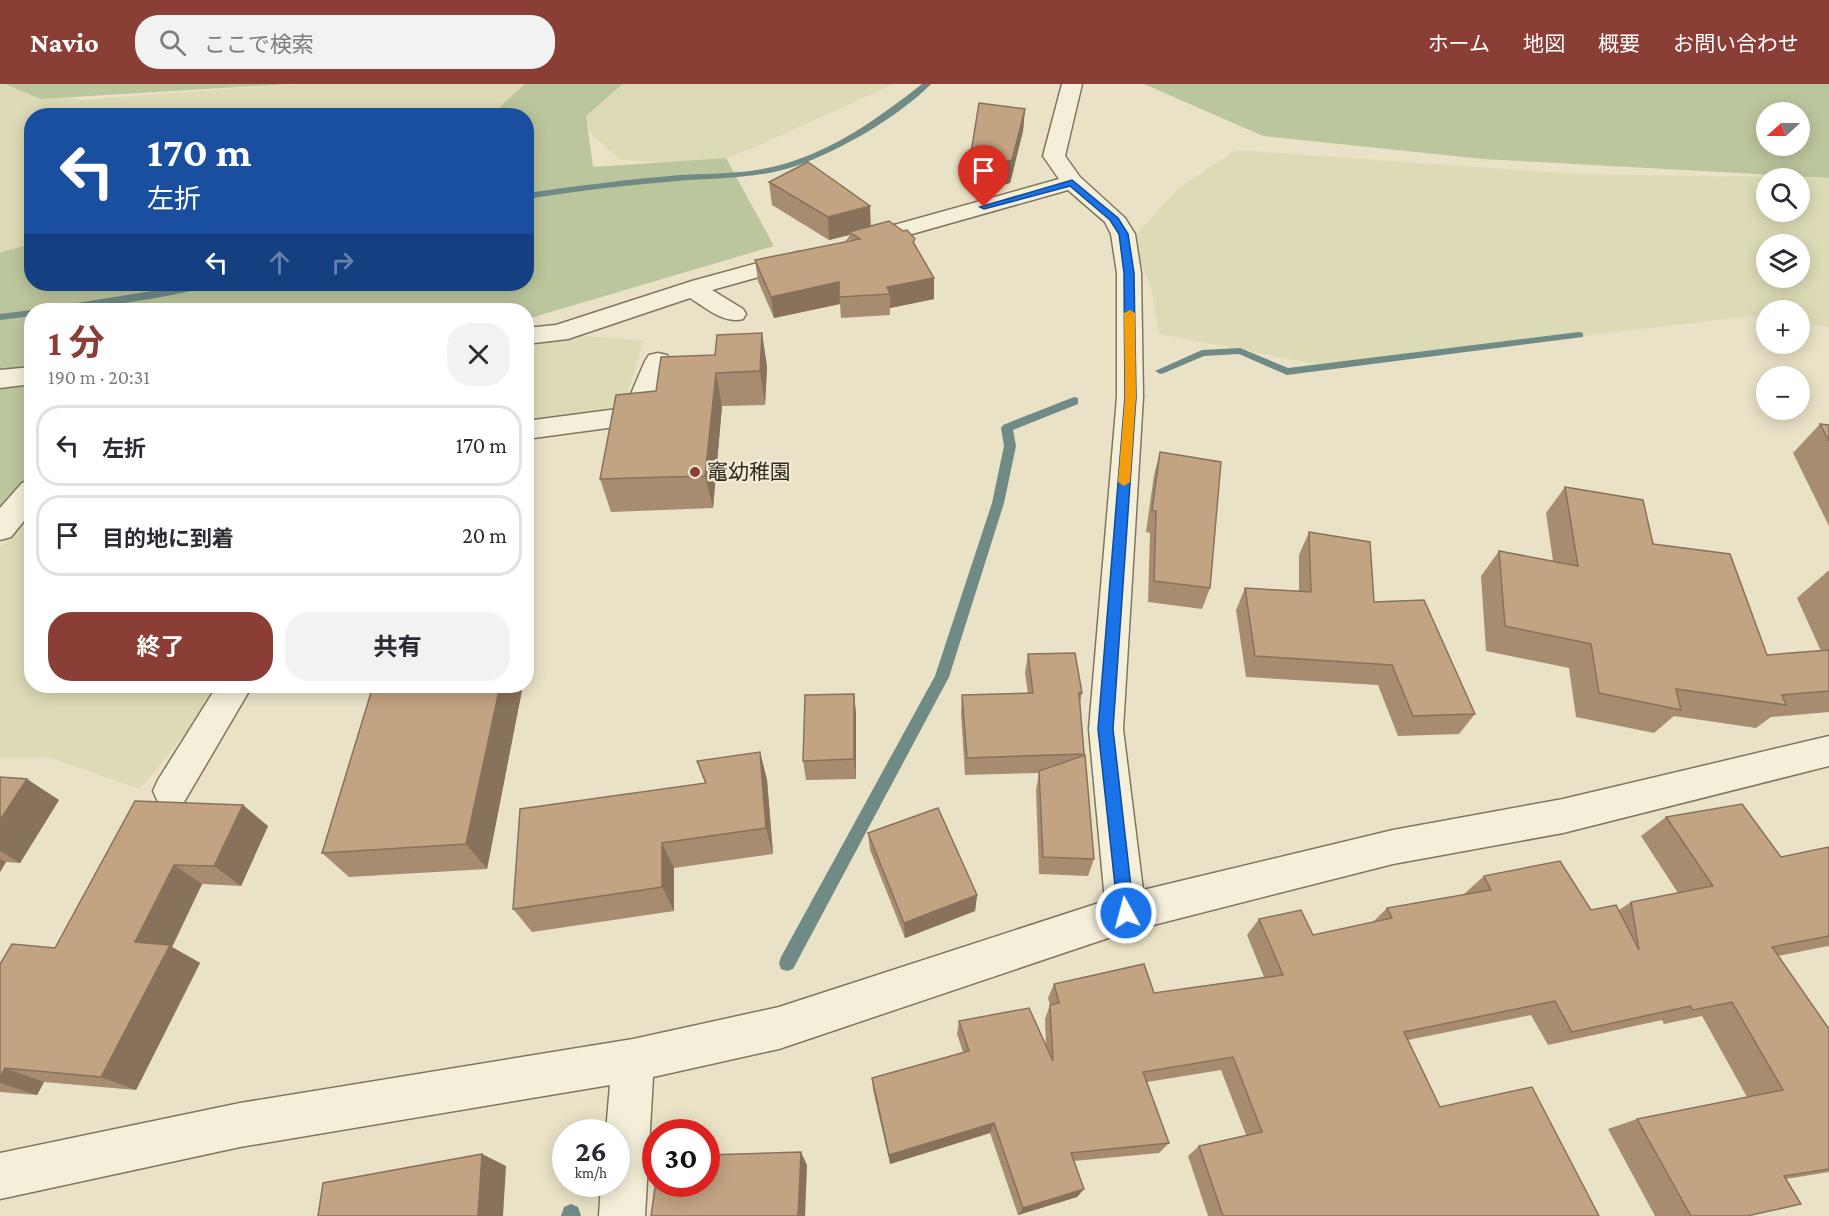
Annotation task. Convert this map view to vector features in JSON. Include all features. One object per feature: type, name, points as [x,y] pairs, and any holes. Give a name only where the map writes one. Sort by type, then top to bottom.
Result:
[{"type":"street","points":[[1072,84],[1054,156],[1072,182],[1113,218],[1123,234],[1129,273],[1130,397],[1106,729],[1126,913]]},
{"type":"street","points":[[534,335],[559,333],[692,289],[1072,182]]},
{"type":"street","points":[[692,289],[734,314]]},
{"type":"street","points":[[534,429],[635,416],[658,361]]},
{"type":"street","points":[[0,379],[24,376]]},
{"type":"street","points":[[0,529],[24,500]]},
{"type":"street","points":[[171,791],[232,693]]},
{"type":"street","points":[[0,1176],[240,1125],[633,1060],[779,1028],[1126,913],[1393,846],[1563,816],[1829,751]]},
{"type":"street","points":[[622,1216],[633,1060]]},
{"type":"shaded area","points":[[0,84],[16,84],[80,100],[297,84],[533,84],[500,108],[24,108],[24,262],[0,266]]},
{"type":"shaded area","points":[[624,84],[894,84],[751,149],[708,164],[620,160],[578,122]]},
{"type":"shaded area","points":[[1236,150],[1576,174],[1756,177],[1756,222],[1810,222],[1810,178],[1829,178],[1829,327],[1810,324],[1810,300],[1756,300],[1756,317],[1316,364],[1159,334],[1151,287],[1130,241],[1179,188]]},
{"type":"shaded area","points":[[549,334],[644,340],[620,418],[534,429],[534,335]]},
{"type":"shaded area","points":[[24,518],[24,693],[218,693],[140,789],[48,757],[0,758],[0,548]]},
{"type":"green space","points":[[5,84],[291,84],[40,99]]},
{"type":"green space","points":[[525,84],[623,84],[586,116],[593,167],[726,158],[774,246],[534,317],[534,303],[24,303],[24,488],[0,518],[0,254],[2,252],[24,246],[24,291],[534,291],[534,108],[499,108]]},
{"type":"green space","points":[[1144,84],[1829,84],[1829,178],[1810,177],[1810,168],[1756,168],[1756,174],[1483,159],[1263,136]]},
{"type":"building","points":[[979,103],[1025,109],[1012,160],[986,167],[971,153]]},
{"type":"building","points":[[808,162],[870,206],[828,217],[769,182]]},
{"type":"building","points":[[889,221],[903,231],[907,230],[915,239],[913,242],[934,278],[887,287],[890,294],[839,297],[839,282],[771,297],[755,260],[860,239],[849,232]]},
{"type":"building","points":[[762,333],[760,371],[716,373],[705,476],[600,479],[616,395],[656,391],[661,357],[715,355],[717,335]]},
{"type":"building","points":[[1820,424],[1829,425],[1829,441]]},
{"type":"building","points":[[1160,452],[1221,462],[1210,588],[1154,581],[1156,511],[1152,510]]},
{"type":"building","points":[[1565,487],[1643,500],[1653,544],[1730,554],[1767,655],[1829,650],[1829,691],[1782,695],[1786,705],[1676,689],[1681,710],[1599,693],[1591,644],[1505,626],[1499,551],[1578,566]]},
{"type":"building","points":[[1309,532],[1370,542],[1374,602],[1424,600],[1475,714],[1413,716],[1392,665],[1255,656],[1245,588],[1311,592]]},
{"type":"building","points":[[1075,653],[1082,693],[1079,693],[1084,754],[967,758],[962,695],[1033,693],[1028,654]]},
{"type":"building","points":[[371,693],[498,693],[466,844],[322,853]]},
{"type":"building","points":[[854,694],[854,759],[803,761],[805,695]]},
{"type":"building","points":[[760,752],[766,828],[662,843],[662,887],[513,909],[520,809],[706,783],[697,761]]},
{"type":"building","points":[[1085,755],[1094,859],[1043,857],[1039,771]]},
{"type":"building","points":[[0,777],[27,779],[0,820]]},
{"type":"building","points":[[135,801],[243,805],[214,866],[174,865],[135,942],[170,945],[101,1077],[5,1068],[0,1078],[0,964],[12,944],[55,948]]},
{"type":"building","points":[[1742,804],[1781,857],[1829,847],[1829,936],[1772,947],[1829,1029],[1829,1169],[1784,1176],[1801,1204],[1747,1216],[1691,1216],[1637,1119],[1783,1090],[1732,1002],[1693,1010],[1690,1006],[1572,1032],[1555,1001],[1404,1032],[1440,1107],[1532,1087],[1599,1216],[1223,1216],[1199,1146],[1262,1132],[1233,1057],[1143,1072],[1169,1143],[1071,1153],[1084,1189],[1023,1208],[994,1123],[889,1155],[872,1078],[969,1051],[959,1021],[1029,1008],[1053,1061],[1050,1005],[1059,1003],[1054,984],[1144,964],[1154,993],[1283,975],[1259,919],[1301,910],[1313,935],[1392,918],[1387,908],[1491,890],[1484,876],[1560,861],[1591,910],[1616,905],[1639,950],[1631,902],[1713,886],[1666,817]]},
{"type":"building","points":[[938,808],[977,895],[904,923],[868,833]]},
{"type":"building","points":[[801,1152],[798,1216],[651,1216],[654,1197],[720,1197],[720,1155]]},
{"type":"building","points":[[482,1154],[478,1216],[318,1216],[323,1183]]},
{"type":"waterway","points":[[534,195],[623,183],[740,174],[784,167],[849,138],[897,107],[927,84]]},
{"type":"waterway","points":[[98,303],[176,291]]},
{"type":"waterway","points":[[0,317],[24,314]]},
{"type":"waterway","points":[[1160,371],[1202,353],[1240,351],[1287,372],[1579,335]]},
{"type":"waterway","points":[[787,963],[942,677],[998,503],[1010,446],[1007,428],[1074,401]]},
{"type":"slow traffic","points":[[1124,482],[1130,397],[1130,313]]},
{"type":"place","name":"竈幼稚園","points":[[695,472]]},
{"type":"route","points":[[984,207],[1072,182],[1113,218],[1123,234],[1129,273],[1130,397],[1106,729],[1126,913]]}]
